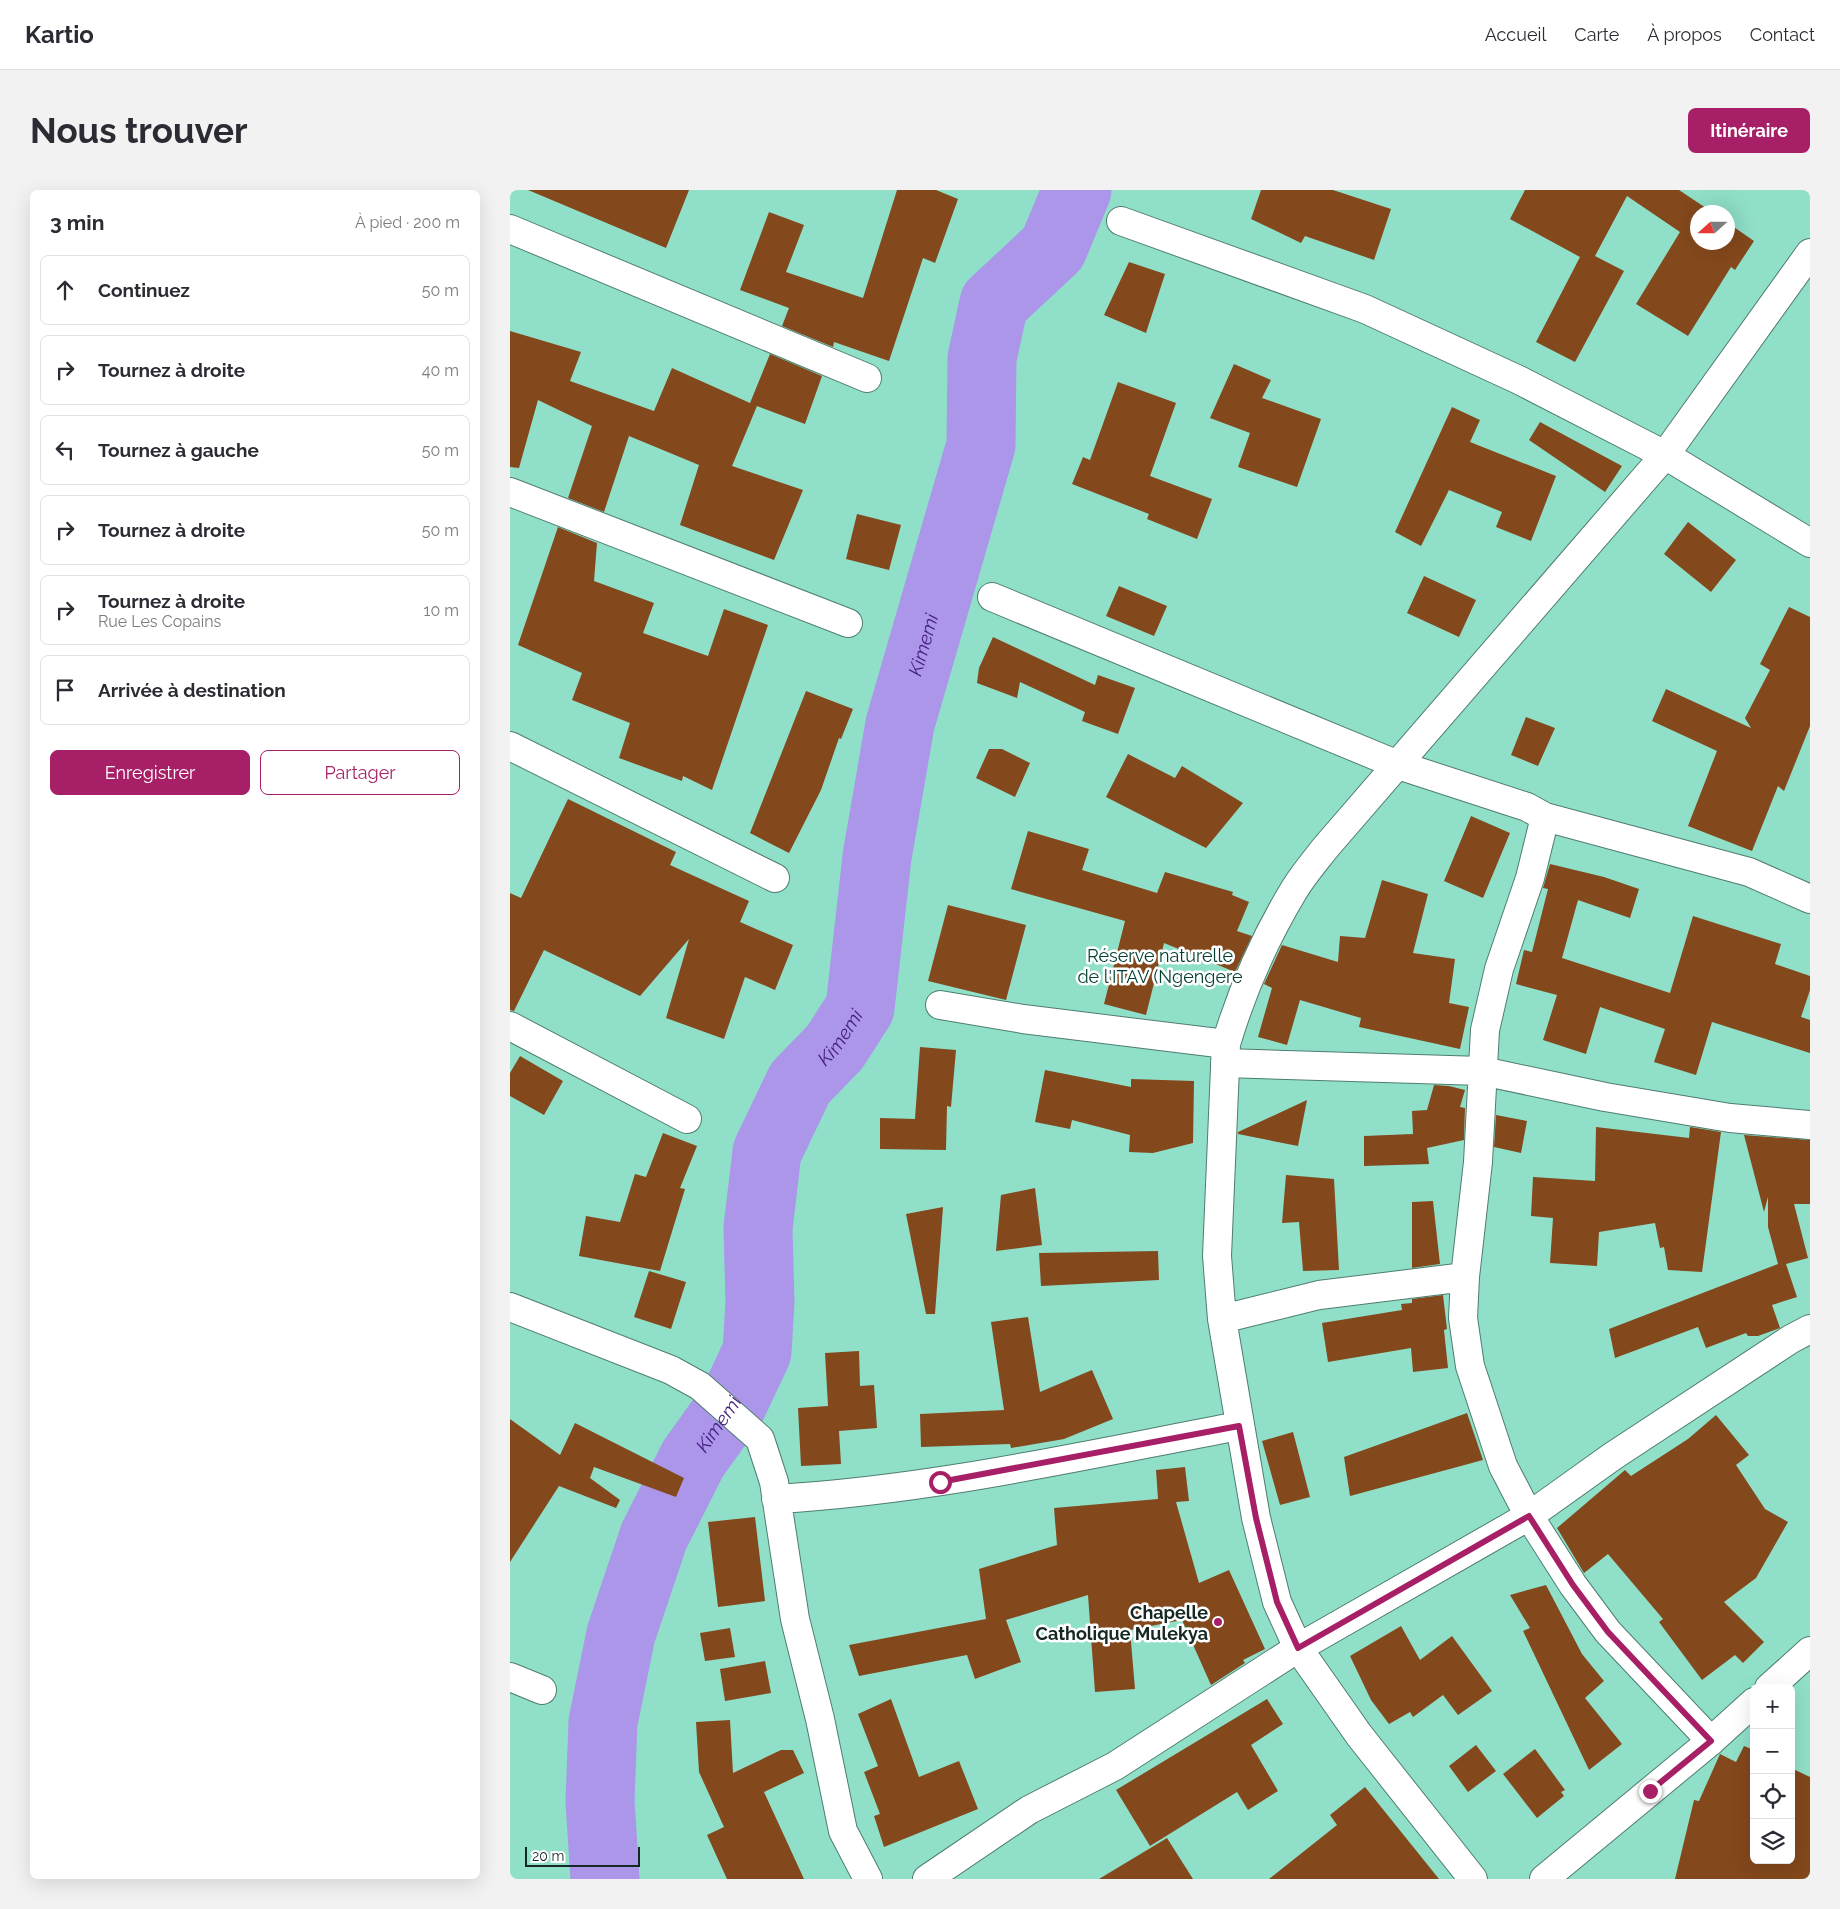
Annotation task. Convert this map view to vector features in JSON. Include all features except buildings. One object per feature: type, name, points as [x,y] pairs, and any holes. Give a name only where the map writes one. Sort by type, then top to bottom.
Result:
[{"type":"street","points":[[1121,221],[1365,310],[1519,380],[1665,455],[1810,544]]},
{"type":"street","points":[[510,229],[867,378]]},
{"type":"street","points":[[1473,1879],[1359,1735],[1298,1648],[1277,1602],[1256,1518],[1222,1319],[1217,1256],[1225,1053],[1236,1011],[1263,946],[1294,888],[1326,847],[1665,455],[1810,253]]},
{"type":"street","points":[[510,492],[848,624]]},
{"type":"street","points":[[992,597],[1398,765],[1527,807],[1545,817],[1749,872],[1810,899]]},
{"type":"street","points":[[510,746],[775,878]]},
{"type":"street","points":[[1545,817],[1530,878],[1499,969],[1485,1030],[1478,1162],[1465,1277],[1463,1318],[1470,1366],[1503,1466],[1529,1516],[1573,1585],[1608,1632],[1711,1741]]},
{"type":"street","points":[[940,1005],[1225,1053],[1482,1071],[1605,1096],[1730,1118],[1810,1125]]},
{"type":"street","points":[[510,1026],[687,1119]]},
{"type":"street","points":[[1222,1319],[1319,1295],[1465,1277]]},
{"type":"street","points":[[510,1307],[671,1370],[700,1386],[760,1439],[774,1482],[796,1619],[820,1719],[843,1831],[868,1879]]},
{"type":"street","points":[[927,1879],[1029,1810],[1115,1766],[1298,1648],[1529,1516],[1613,1456],[1791,1339],[1810,1329]]},
{"type":"street","points":[[776,1499],[826,1496],[958,1479],[1239,1426]]},
{"type":"street","points":[[1774,1684],[1810,1651]]},
{"type":"street","points":[[510,1677],[542,1690]]},
{"type":"street","points":[[1544,1879],[1711,1741],[1750,1706]]},
{"type":"green space","name":"Réserve naturelle de l'ITAV (Ngengere","points":[[510,190],[1810,190],[1810,1879],[510,1879]]},
{"type":"waterway","name":"Kimemi","points":[[605,1879],[600,1801],[603,1722],[621,1634],[654,1536],[693,1459],[733,1403],[757,1352],[760,1302],[758,1228],[767,1152],[800,1083],[835,1047],[860,1008],[877,857],[900,724],[981,445],[982,358],[994,303],[1053,248],[1077,190]]},
{"type":"place","name":"Chapelle Catholique Mulekya","points":[[1218,1622]]},
{"type":"route","points":[[940,1482],[1239,1426],[1256,1518],[1277,1602],[1298,1648],[1529,1516],[1573,1585],[1608,1632],[1711,1741],[1650,1791]]}]
